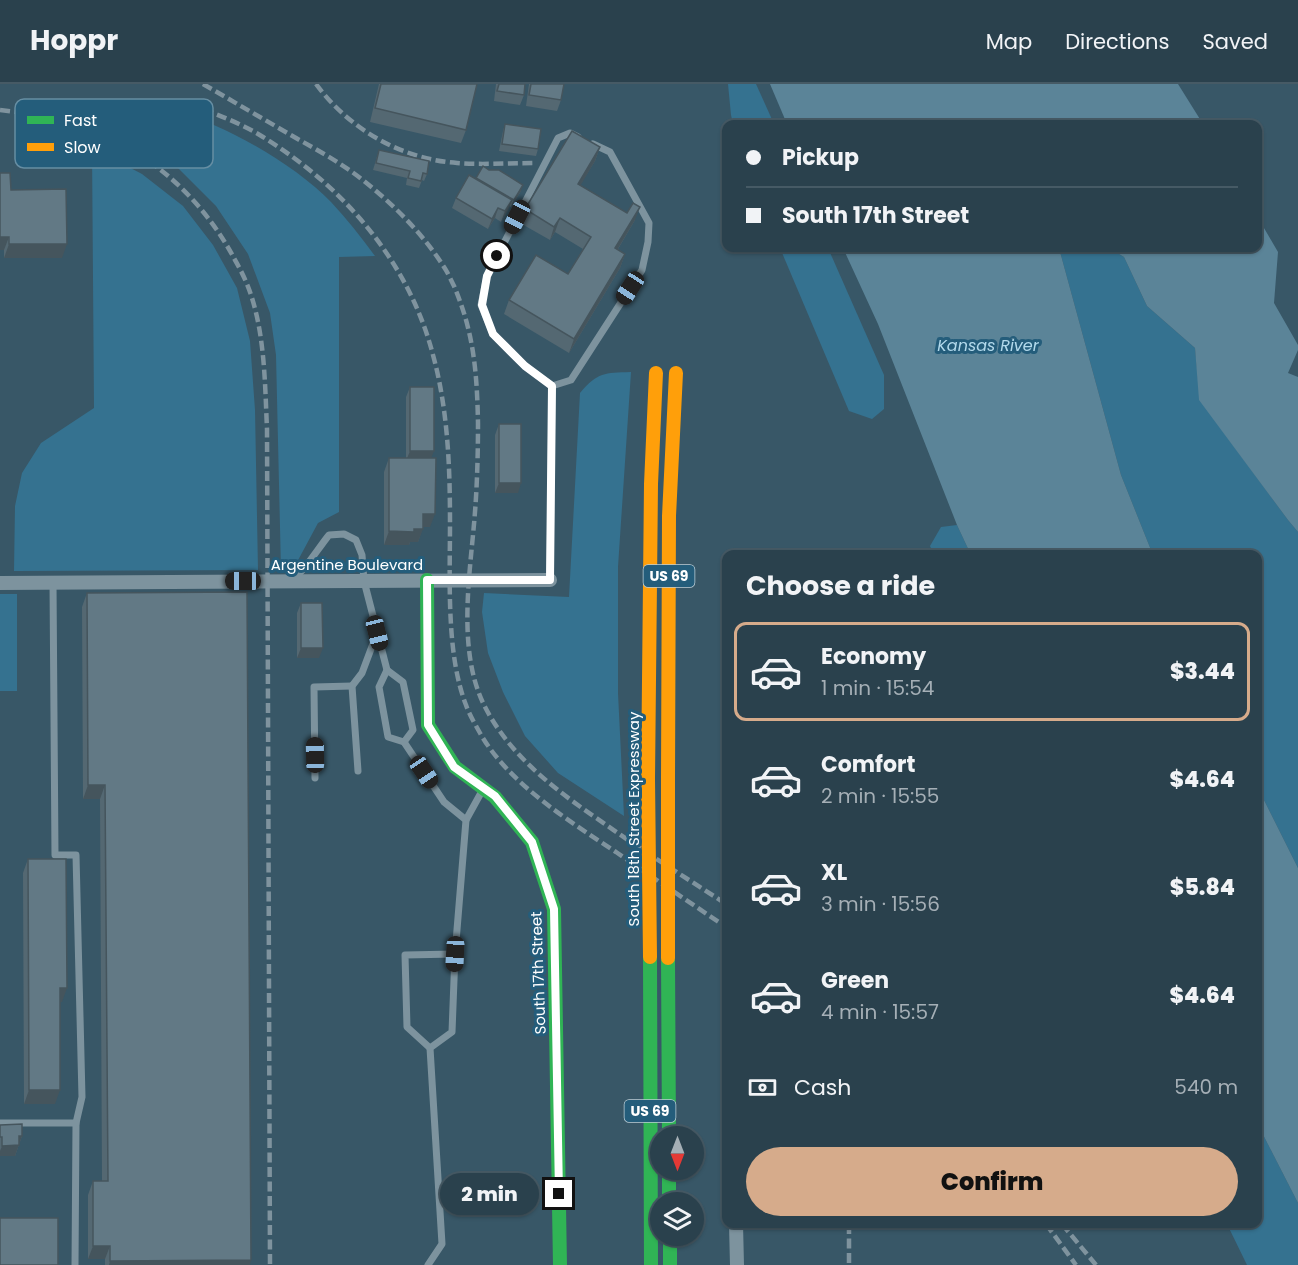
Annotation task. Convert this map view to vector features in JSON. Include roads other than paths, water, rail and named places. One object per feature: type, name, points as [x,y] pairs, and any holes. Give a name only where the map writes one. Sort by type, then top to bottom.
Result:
[{"type":"main road","name":"South 18th Street Expressway","points":[[651,1265],[648,779],[651,484],[656,373]]},
{"type":"main road","name":"US 69","points":[[669,1126],[669,516],[676,373]]},
{"type":"main road","name":"South 17th Street","points":[[427,580],[428,725],[454,767],[495,796],[532,842],[554,909],[560,1265]]},
{"type":"main road","points":[[670,1246],[670,1265]]},
{"type":"street","name":"Argentine Boulevard","points":[[0,583],[550,580]]},
{"type":"street","points":[[736,1228],[736,1265]]},
{"type":"lane","points":[[570,133],[610,152],[649,223],[648,242],[642,270],[571,380],[552,386],[525,366],[493,334],[482,305],[487,276],[558,138],[570,133]]},
{"type":"lane","points":[[550,580],[552,386]]},
{"type":"lane","points":[[292,581],[307,567],[315,552],[329,535],[344,534],[356,540],[362,555],[364,580],[387,670],[403,682],[413,730],[404,742]]},
{"type":"lane","points":[[53,582],[55,855],[76,855],[82,1097],[76,1123],[75,1265]]},
{"type":"lane","points":[[358,771],[352,686],[362,672],[377,633]]},
{"type":"lane","points":[[387,670],[379,687],[388,737],[404,742],[444,802],[466,820]]},
{"type":"lane","points":[[315,778],[314,687],[352,686]]},
{"type":"lane","points":[[430,1048],[452,1032],[455,954],[466,820],[484,789]]},
{"type":"lane","points":[[428,1265],[442,1244],[430,1048],[406,1027],[405,955],[455,954]]},
{"type":"lane","points":[[0,1123],[76,1123]]},
{"type":"water","points":[[770,84],[1178,84],[1200,120],[785,120]]},
{"type":"water","points":[[1262,225],[1278,252],[1274,303],[1298,345],[1288,373],[1298,377],[1298,532],[1199,400],[1195,348],[1147,306],[1124,257],[1116,252],[1262,252]]},
{"type":"water","name":"Kansas River","points":[[845,252],[1060,252],[1121,475],[1151,550],[969,550],[878,324]]},
{"type":"water","points":[[1262,796],[1298,868],[1298,1203],[1262,1133]]},
{"type":"railway","points":[[203,84],[356,175],[407,221],[444,267],[454,286],[466,320],[477,387],[477,474],[467,616],[471,662],[484,705],[507,741],[553,786],[635,845],[722,901]]},
{"type":"railway","points":[[316,84],[329,100],[360,128],[396,148],[436,160],[457,163],[535,163]]},
{"type":"railway","points":[[0,110],[15,112]]},
{"type":"railway","points":[[213,113],[255,132],[293,157],[346,203],[390,258],[408,289],[422,321],[438,376],[445,418],[449,460],[450,616],[455,663],[467,708],[480,733],[506,768],[541,800],[722,924]]},
{"type":"railway","points":[[158,168],[206,215],[238,265],[256,314],[264,363],[267,429],[270,1265]]},
{"type":"railway","points":[[849,1228],[849,1265]]},
{"type":"railway","points":[[1049,1228],[1076,1265]]},
{"type":"railway","points":[[1065,1228],[1096,1265]]}]
